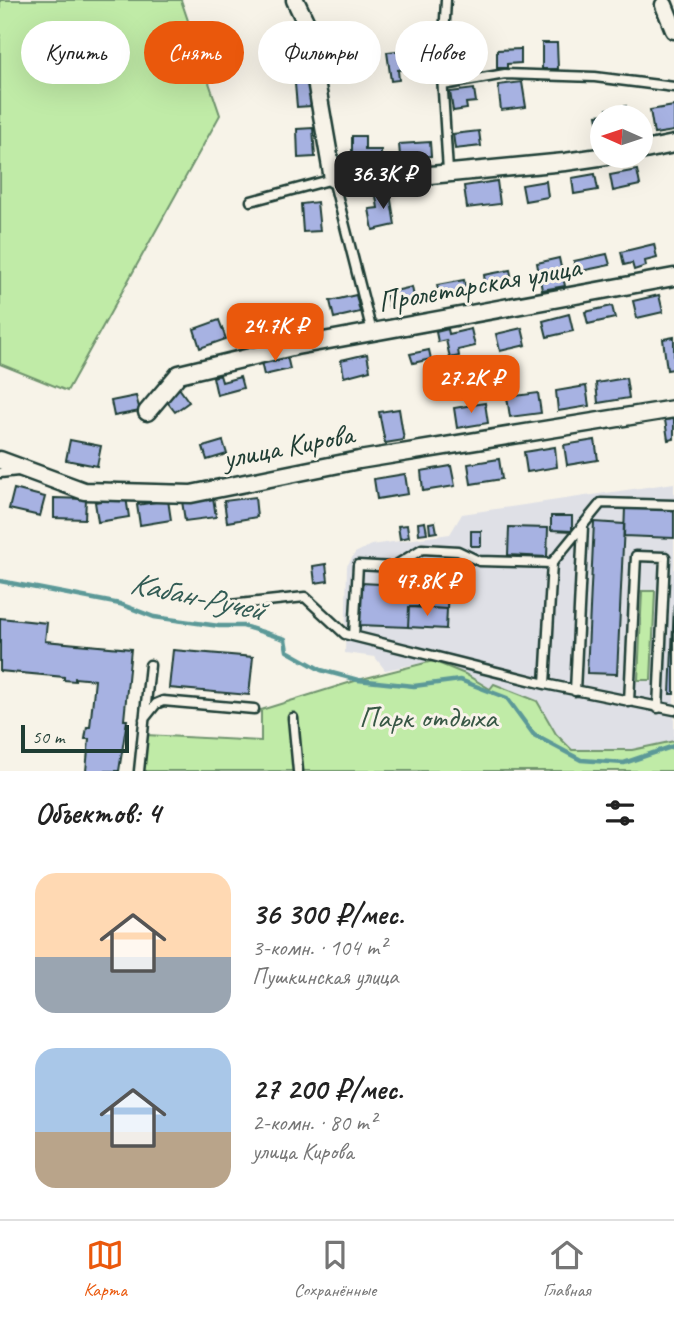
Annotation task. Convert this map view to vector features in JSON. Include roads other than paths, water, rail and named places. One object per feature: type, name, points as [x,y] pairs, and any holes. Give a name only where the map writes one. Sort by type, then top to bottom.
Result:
[{"type":"street","points":[[295,0],[306,23],[333,179],[389,179],[590,158]]},
{"type":"street","points":[[665,2],[674,30]]},
{"type":"street","points":[[653,148],[674,144]]},
{"type":"street","name":"Пролетарская улица","points":[[147,412],[179,374],[296,346],[674,277]]},
{"type":"street","name":"улица Кирова","points":[[0,460],[84,491],[191,494],[359,460],[674,409]]},
{"type":"lane","points":[[446,0],[443,85],[448,171]]},
{"type":"lane","points":[[443,85],[505,74],[595,77],[674,87]]},
{"type":"lane","points":[[251,201],[333,179],[372,332]]},
{"type":"lane","points":[[0,474],[28,470]]},
{"type":"lane","points":[[545,684],[552,563],[601,503],[674,505]]},
{"type":"lane","points":[[575,691],[583,525]]},
{"type":"lane","points":[[354,636],[358,565],[393,567],[422,549],[458,551],[479,561],[552,563]]},
{"type":"lane","points":[[629,702],[636,556],[665,557],[658,708]]},
{"type":"lane","points":[[230,605],[305,597],[345,634],[575,691],[674,710]]},
{"type":"lane","points":[[139,771],[150,664]]},
{"type":"lane","points":[[144,719],[163,701],[254,709]]},
{"type":"lane","points":[[293,718],[298,771]]},
{"type":"waterway","name":"Кабан-Ручей","points":[[0,581],[120,604],[154,617],[219,626],[243,626],[285,639],[287,651],[321,670],[358,680],[414,686],[460,680],[507,698],[534,735],[581,760],[624,763],[674,746]]},
{"type":"park label","name":"Парк отдыха","points":[[428,717]]}]
